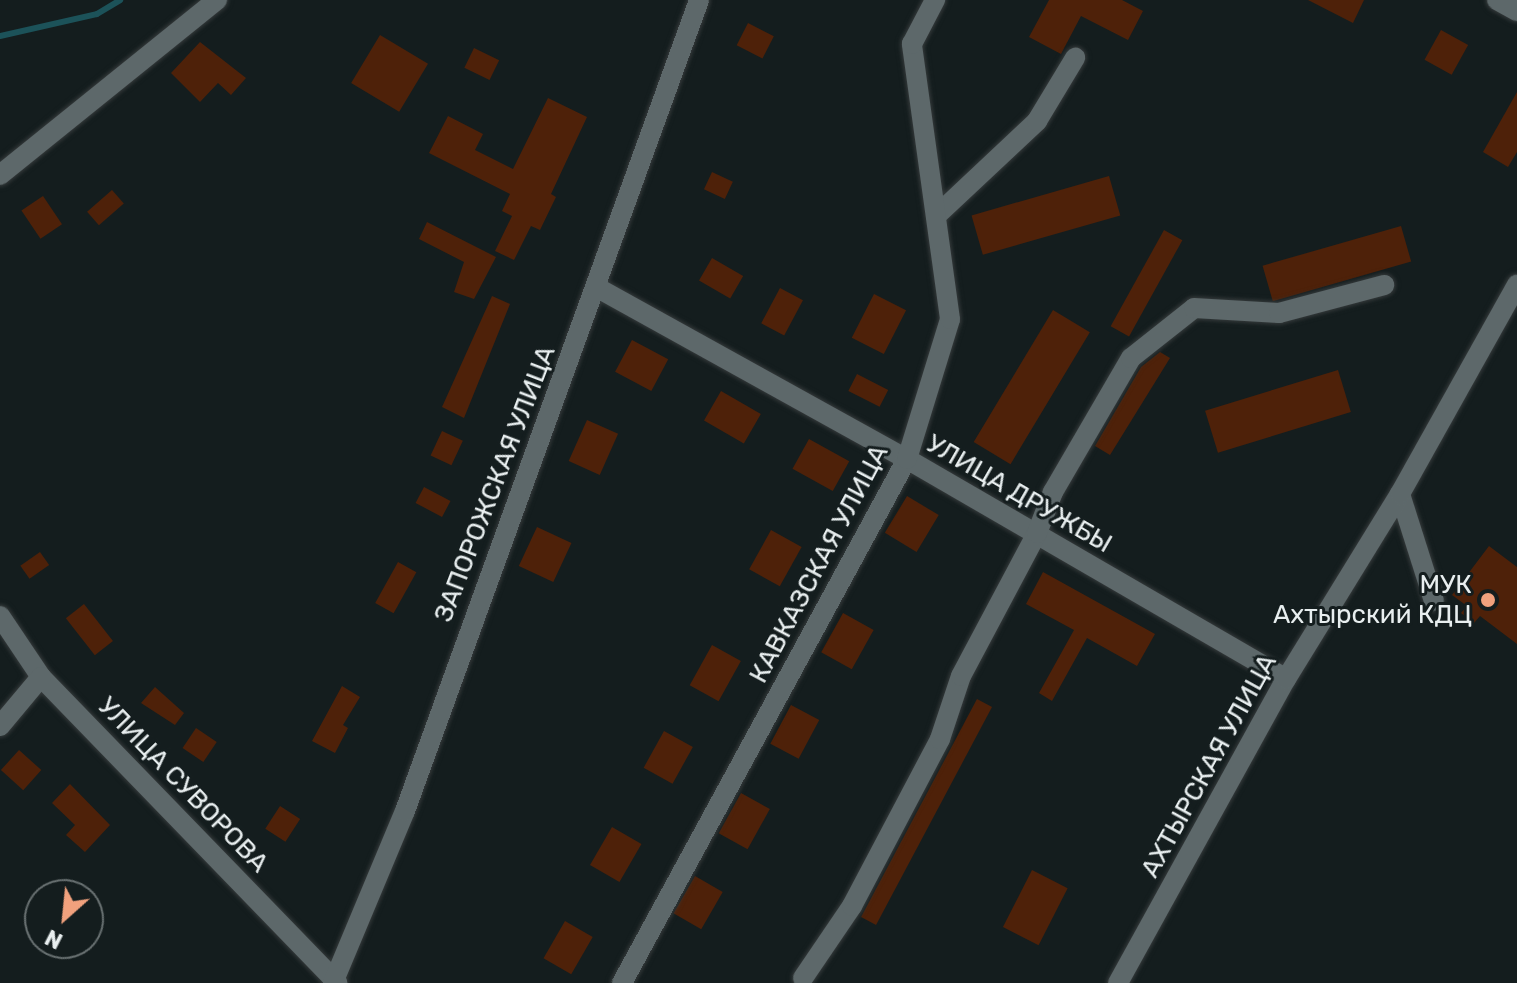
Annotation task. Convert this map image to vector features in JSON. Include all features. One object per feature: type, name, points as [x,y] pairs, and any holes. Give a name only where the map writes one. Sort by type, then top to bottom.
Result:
[{"type":"street","points":[[0,175],[217,0]]},
{"type":"street","name":"КАВКАЗСКАЯ УЛИЦА","points":[[622,983],[907,459],[950,319],[912,44],[935,0]]},
{"type":"street","points":[[1497,0],[1517,11]]},
{"type":"street","name":"ЗАПОРОЖСКАЯ УЛИЦА","points":[[336,982],[405,811],[469,626],[598,288],[610,241],[697,1]]},
{"type":"street","points":[[936,216],[1037,121],[1075,58]]},
{"type":"street","points":[[803,978],[852,906],[911,795],[940,739],[961,676],[1037,533],[1053,492],[1131,358],[1194,308],[1279,313],[1384,285]]},
{"type":"street","name":"АХТЫРСКАЯ УЛИЦА","points":[[1118,983],[1286,679],[1400,494],[1517,285]]},
{"type":"street","name":"УЛИЦА ДРУЖБЫ","points":[[598,288],[907,459],[1286,679]]},
{"type":"street","points":[[1400,494],[1434,601]]},
{"type":"street","name":"УЛИЦА СУВОРОВА","points":[[0,616],[41,677],[336,982]]},
{"type":"street","points":[[0,726],[41,677]]},
{"type":"building","points":[[1049,0],[1122,0],[1143,11],[1128,40],[1081,16],[1061,54],[1029,37]]},
{"type":"building","points":[[1308,0],[1364,0],[1353,23]]},
{"type":"building","points":[[748,23],[774,36],[762,58],[737,45]]},
{"type":"building","points":[[1441,30],[1468,45],[1452,75],[1425,60]]},
{"type":"building","points":[[380,35],[428,64],[399,112],[351,83]]},
{"type":"building","points":[[200,42],[246,78],[231,95],[218,83],[200,102],[171,73]]},
{"type":"building","points":[[474,48],[499,60],[490,80],[464,68]]},
{"type":"building","points":[[1517,92],[1517,152],[1508,167],[1483,152]]},
{"type":"building","points":[[548,98],[587,117],[551,194],[556,197],[540,230],[531,226],[514,260],[495,251],[512,216],[502,211],[510,194],[429,153],[448,116],[483,134],[475,150],[513,169]]},
{"type":"building","points":[[712,172],[733,182],[725,199],[704,189]]},
{"type":"building","points":[[1109,176],[1120,215],[983,255],[972,215]]},
{"type":"building","points":[[112,190],[124,204],[99,225],[87,212]]},
{"type":"building","points":[[43,196],[62,224],[40,239],[21,211]]},
{"type":"building","points":[[427,222],[496,257],[474,299],[454,292],[464,262],[419,239]]},
{"type":"building","points":[[1401,226],[1411,262],[1273,301],[1263,266]]},
{"type":"building","points":[[1164,230],[1182,240],[1129,336],[1111,326]]},
{"type":"building","points":[[712,258],[743,276],[730,299],[699,281]]},
{"type":"building","points":[[780,288],[803,300],[784,336],[761,323]]},
{"type":"building","points":[[874,294],[906,310],[884,354],[852,338]]},
{"type":"building","points":[[492,296],[510,304],[464,418],[442,407]]},
{"type":"building","points":[[1053,310],[1090,332],[1011,464],[974,442]]},
{"type":"building","points":[[632,340],[668,359],[651,391],[615,372]]},
{"type":"building","points":[[1160,352],[1170,358],[1110,455],[1095,446],[1141,367]]},
{"type":"building","points":[[1338,370],[1351,412],[1218,453],[1205,411]]},
{"type":"building","points":[[857,374],[888,390],[880,407],[848,391]]},
{"type":"building","points":[[721,391],[761,414],[744,443],[704,420]]},
{"type":"building","points":[[587,420],[618,434],[600,475],[569,461]]},
{"type":"building","points":[[442,431],[463,441],[451,465],[431,455]]},
{"type":"building","points":[[809,439],[849,461],[833,491],[793,469]]},
{"type":"building","points":[[424,487],[450,501],[442,517],[416,503]]},
{"type":"building","points":[[907,496],[939,515],[917,552],[885,533]]},
{"type":"building","points":[[537,527],[571,543],[553,582],[519,566]]},
{"type":"building","points":[[771,530],[802,547],[780,586],[749,569]]},
{"type":"building","name":"МУК Ахтырский КДЦ","points":[[1489,546],[1517,567],[1517,644],[1480,616],[1474,623],[1461,613],[1467,606],[1452,595]]},
{"type":"building","points":[[40,552],[49,565],[30,579],[20,566]]},
{"type":"building","points":[[398,562],[416,572],[394,613],[375,603]]},
{"type":"building","points":[[1043,572],[1155,634],[1137,666],[1087,638],[1052,701],[1039,693],[1074,630],[1026,604]]},
{"type":"building","points":[[84,604],[113,641],[95,655],[66,618]]},
{"type":"building","points":[[843,613],[874,630],[852,669],[821,652]]},
{"type":"building","points":[[712,645],[741,661],[719,701],[690,685]]},
{"type":"building","points":[[342,686],[360,697],[343,725],[348,728],[335,753],[312,741]]},
{"type":"building","points":[[155,687],[184,713],[175,725],[141,703]]},
{"type":"building","points":[[977,699],[992,707],[876,925],[861,917]]},
{"type":"building","points":[[791,705],[819,720],[799,759],[770,744]]},
{"type":"building","points":[[196,728],[217,742],[203,762],[183,748]]},
{"type":"building","points":[[664,731],[693,747],[673,784],[644,768]]},
{"type":"building","points":[[19,750],[41,770],[23,790],[1,770]]},
{"type":"building","points":[[70,784],[110,825],[85,852],[66,835],[75,825],[52,803]]},
{"type":"building","points":[[741,793],[770,809],[748,849],[719,833]]},
{"type":"building","points":[[280,806],[300,819],[285,842],[265,829]]},
{"type":"building","points":[[612,827],[641,844],[619,882],[590,865]]},
{"type":"building","points":[[1032,870],[1068,888],[1039,945],[1003,927]]},
{"type":"building","points":[[695,876],[723,892],[701,929],[674,913]]},
{"type":"building","points":[[565,921],[593,937],[571,974],[544,958]]},
{"type":"waterway","points":[[0,36],[97,14],[120,0]]},
{"type":"place","name":"МУК Ахтырский КДЦ","points":[[1488,600]]}]
